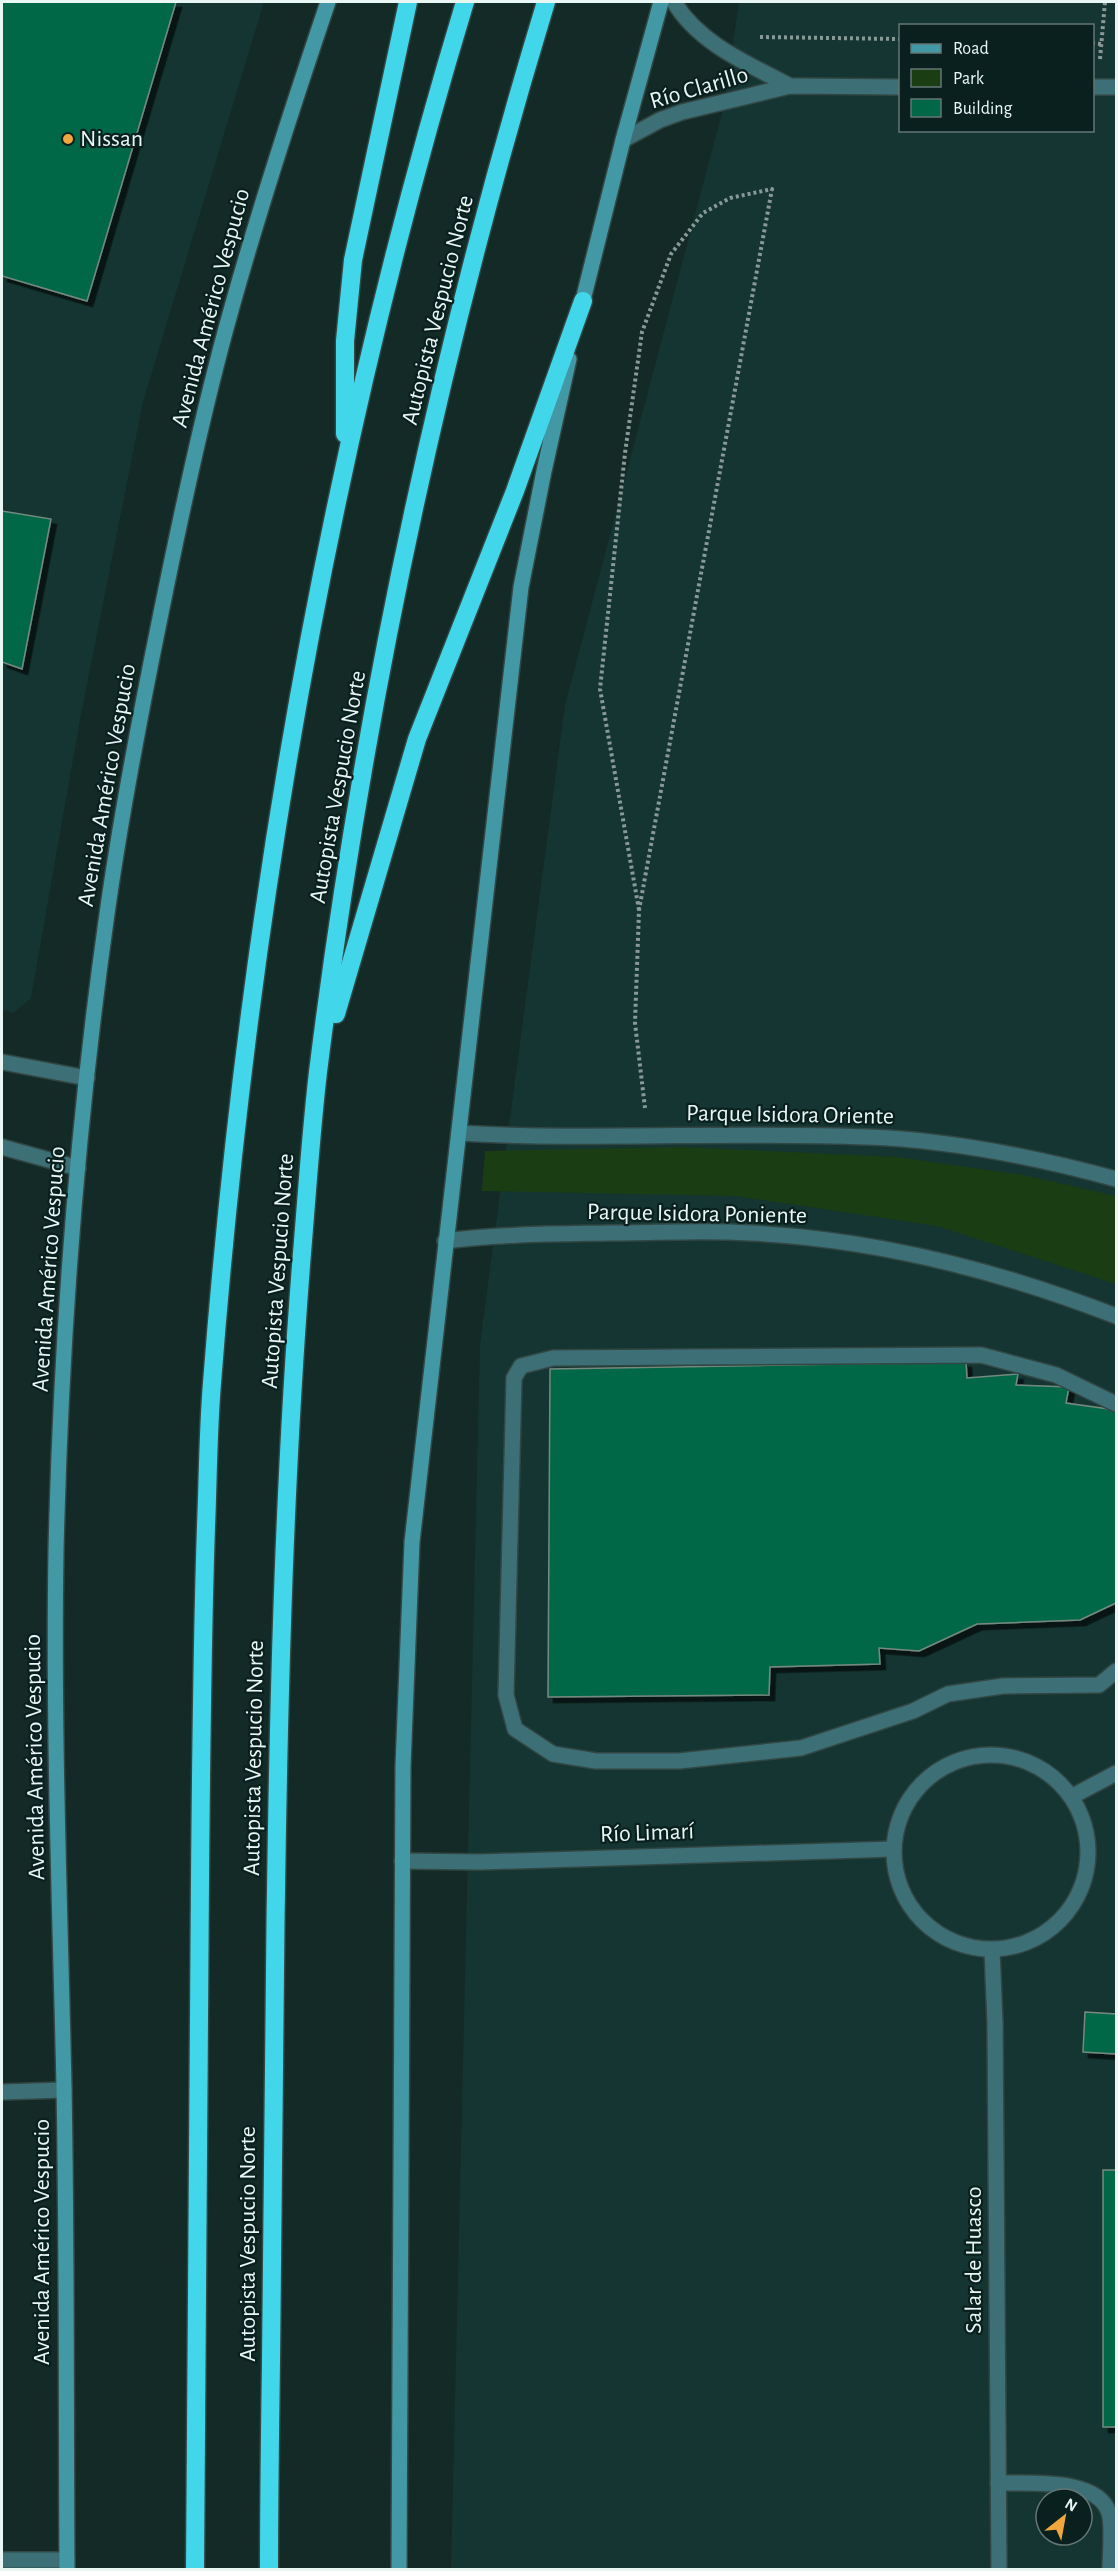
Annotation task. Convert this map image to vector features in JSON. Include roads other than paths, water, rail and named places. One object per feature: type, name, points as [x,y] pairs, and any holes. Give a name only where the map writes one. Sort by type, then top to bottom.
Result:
[{"type":"highway","points":[[346,457],[345,341],[353,260],[408,2]]},
{"type":"highway","name":"Autopista Vespucio Norte","points":[[195,2570],[202,1648],[211,1390],[237,1111],[264,909],[297,701],[346,457],[387,281],[434,105],[465,2]]},
{"type":"highway","name":"Autopista Vespucio Norte","points":[[269,2570],[271,2225],[280,1650],[296,1335],[318,1076],[345,888],[400,579],[443,382],[492,187],[546,2]]},
{"type":"highway","points":[[318,1076],[417,739],[515,491],[583,301]]},
{"type":"street","name":"Avenida Américo Vespucio","points":[[67,2565],[64,2090],[55,1745],[56,1549],[62,1401],[78,1168],[87,1078],[107,911],[132,756],[192,465],[251,241],[284,131],[328,2]]},
{"type":"street","points":[[399,2570],[402,1861],[405,1696],[412,1542],[521,587],[544,471],[583,301],[623,140],[661,2]]},
{"type":"street","name":"Río Clarillo","points":[[674,2],[691,23],[720,49],[790,86]]},
{"type":"street","name":"Río Clarillo","points":[[623,140],[660,120],[682,112],[790,86],[899,87]]},
{"type":"street","points":[[1094,87],[1116,87]]},
{"type":"street","points":[[2,1062],[87,1078]]},
{"type":"street","name":"Parque Isidora Oriente","points":[[459,1133],[522,1137],[648,1135],[868,1137],[954,1145],[1072,1167],[1116,1179]]},
{"type":"street","points":[[2,1147],[78,1168]]},
{"type":"street","name":"Parque Isidora Poniente","points":[[445,1241],[488,1236],[664,1233],[749,1233],[817,1239],[937,1260],[1039,1288],[1116,1316]]},
{"type":"street","points":[[1116,1404],[1056,1375],[981,1355],[553,1358],[521,1366],[514,1378],[506,1695],[515,1729],[553,1754],[596,1761],[679,1761],[801,1748],[913,1711],[948,1694],[1003,1686],[1099,1685],[1116,1671]]},
{"type":"street","points":[[996,1755],[1018,1759],[1038,1767],[1056,1780],[1071,1797],[1083,1820],[1088,1846],[1086,1873],[1078,1897],[1062,1919],[1042,1936],[1018,1946],[992,1950],[973,1948],[954,1942],[922,1921],[909,1905],[900,1888],[894,1849],[897,1827],[905,1807],[917,1789],[934,1774],[953,1763],[974,1756],[996,1755]]},
{"type":"street","points":[[1071,1797],[1116,1773]]},
{"type":"street","name":"Río Limarí","points":[[402,1861],[481,1862],[894,1849]]},
{"type":"street","name":"Salar de Huasco","points":[[992,1950],[999,2570]]},
{"type":"street","points":[[2,2092],[64,2090]]},
{"type":"street","points":[[998,2483],[1081,2487],[1100,2499],[1110,2513],[1110,2570]]},
{"type":"street","points":[[2,2560],[67,2565]]},
{"type":"place","name":"Nissan","points":[[68,139]]}]
